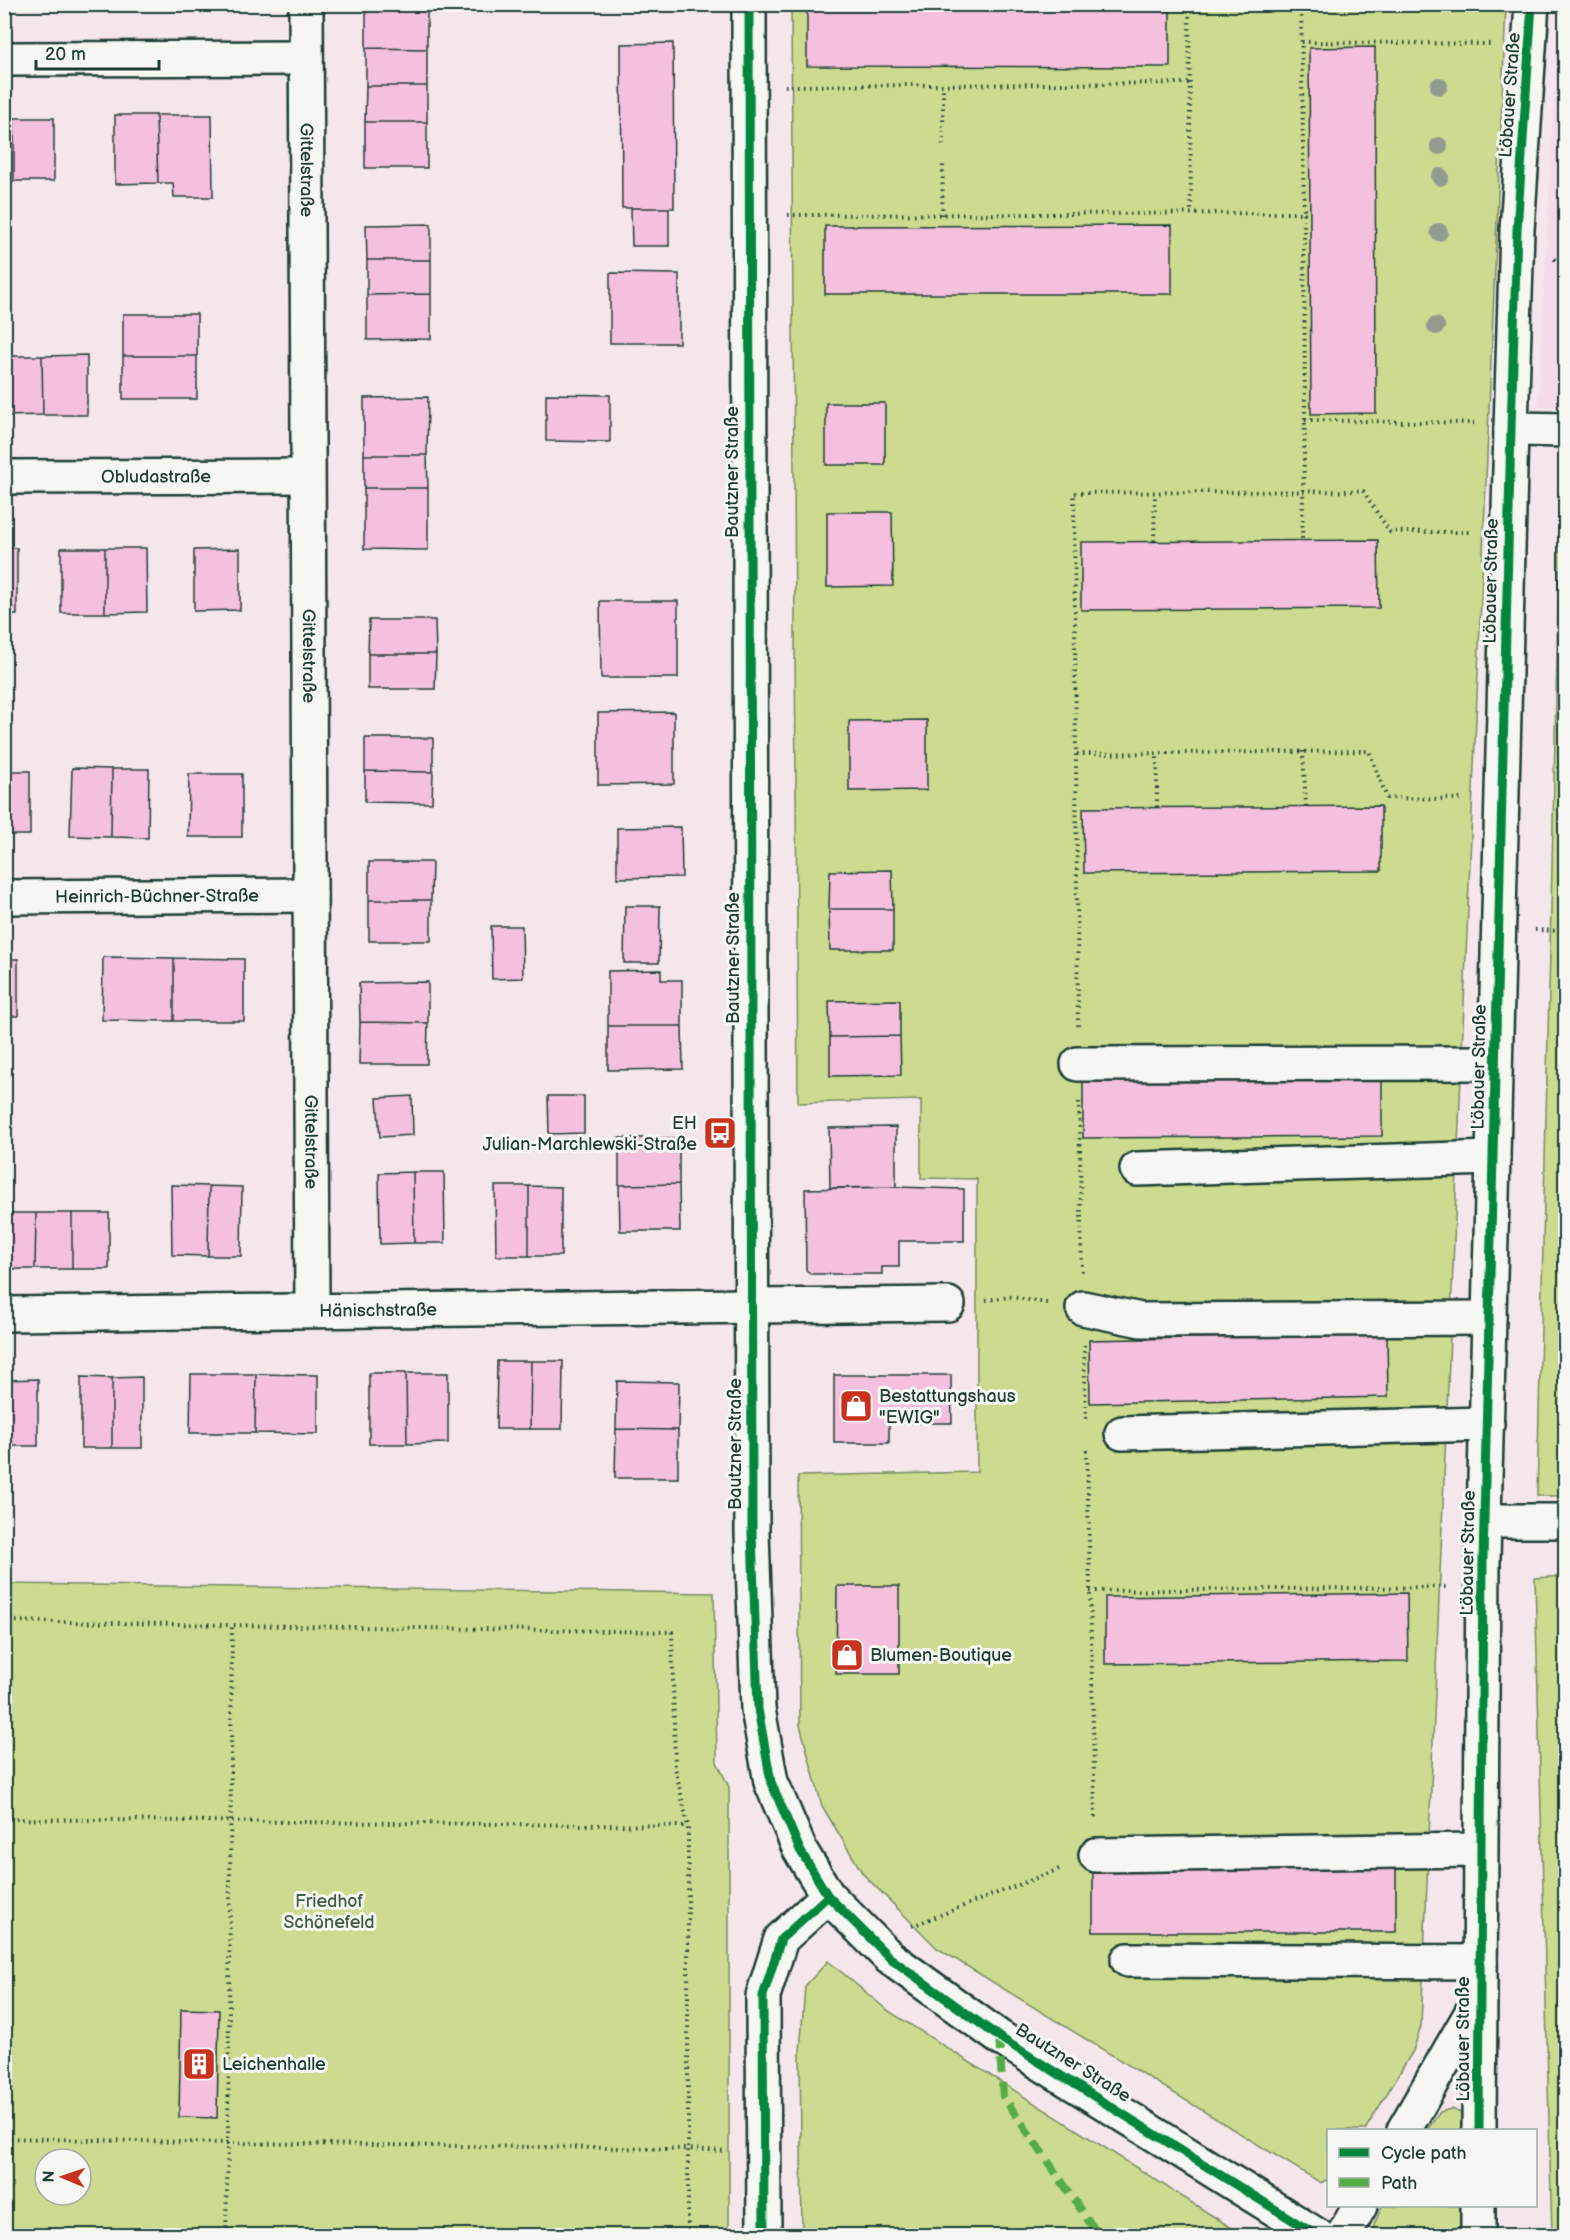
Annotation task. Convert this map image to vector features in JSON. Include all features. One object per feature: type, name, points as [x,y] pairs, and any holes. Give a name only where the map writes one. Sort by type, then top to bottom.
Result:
[{"type":"street","name":"Gittelstraße","points":[[306,4],[312,1310]]},
{"type":"street","name":"Bautzner Straße","points":[[749,4],[747,87],[753,1588],[758,1709],[771,1782],[801,1850],[828,1896],[890,1958],[999,2037],[1318,2235]]},
{"type":"street","name":"Löbauer Straße","points":[[1479,2129],[1484,1521],[1508,532],[1517,230],[1532,4]]},
{"type":"street","points":[[4,59],[306,58]]},
{"type":"street","points":[[1511,426],[1566,430]]},
{"type":"street","name":"Obludastraße","points":[[4,477],[307,476]]},
{"type":"street","name":"Heinrich-Büchner-Straße","points":[[4,897],[309,895]]},
{"type":"street","points":[[1078,1064],[1496,1063]]},
{"type":"street","points":[[1137,1169],[1494,1158]]},
{"type":"street","name":"Hänischstraße","points":[[4,1314],[948,1304]]},
{"type":"street","points":[[1083,1308],[1141,1320],[1489,1318]]},
{"type":"street","points":[[1122,1433],[1487,1424]]},
{"type":"street","points":[[1484,1521],[1566,1521]]},
{"type":"street","points":[[1095,1855],[1480,1850]]},
{"type":"street","points":[[764,2235],[763,1996],[781,1939],[828,1896]]},
{"type":"street","points":[[1128,1960],[1480,1962]]},
{"type":"street","name":"Löbauer Straße","points":[[1405,2129],[1480,1998]]},
{"type":"street","points":[[1343,2235],[1359,2207]]},
{"type":"street","points":[[1478,2207],[1478,2235]]},
{"type":"path","points":[[1189,4],[1191,213]]},
{"type":"path","points":[[1301,4],[1305,420],[1302,540]]},
{"type":"path","points":[[1302,42],[1530,44]]},
{"type":"path","points":[[747,87],[1190,83]]},
{"type":"path","points":[[943,85],[943,145]]},
{"type":"path","points":[[942,215],[943,165]]},
{"type":"path","points":[[748,216],[1304,213]]},
{"type":"path","points":[[1305,420],[1511,426]]},
{"type":"path","points":[[1086,1426],[1078,1064],[1074,493],[1363,491],[1390,532],[1508,532]]},
{"type":"path","points":[[1154,541],[1155,493]]},
{"type":"path","points":[[1303,751],[1306,806]]},
{"type":"path","points":[[1077,753],[1369,751],[1387,798],[1502,799]]},
{"type":"path","points":[[1157,753],[1157,807]]},
{"type":"path","points":[[948,1304],[1011,1298],[1083,1308]]},
{"type":"path","points":[[872,1941],[1095,1855],[1086,1438]]},
{"type":"path","points":[[1090,1592],[1330,1591],[1483,1587]]},
{"type":"path","points":[[1182,1590],[1182,1596]]},
{"type":"path","points":[[4,1621],[672,1632],[675,1767],[688,1826],[688,2235]]},
{"type":"path","points":[[226,2235],[232,1625]]},
{"type":"path","points":[[4,1819],[688,1826]]},
{"type":"path","points":[[4,2138],[688,2149],[764,2153]]},
{"type":"shaded area","points":[[1559,5],[1565,5],[1565,408],[1538,407]]},
{"type":"green space","points":[[791,5],[1506,5],[1421,2026],[1413,2051],[1366,2129],[1327,2129],[1327,2180],[1321,2183],[937,1948],[863,1874],[822,1806],[800,1725],[798,1476],[977,1472],[977,1179],[921,1178],[921,1100],[798,1103]]},
{"type":"green space","points":[[1565,482],[1566,1496],[1537,1496],[1561,487]]},
{"type":"green space","points":[[1565,1576],[1566,2235],[1552,2236],[1535,1578]]},
{"type":"green space","name":"Friedhof Schönefeld","points":[[5,1584],[714,1593],[717,1762],[729,1787],[729,2235],[5,2236]]},
{"type":"green space","points":[[828,1961],[887,2010],[1243,2235],[802,2235],[800,2052],[805,1986]]},
{"type":"green space","points":[[1451,2109],[1463,2114],[1468,2129],[1428,2129],[1440,2112]]},
{"type":"green space","points":[[1382,2207],[1467,2207],[1467,2235],[1374,2236],[1374,2225]]},
{"type":"building","points":[[366,4],[427,4],[427,49],[366,48]]},
{"type":"building","points":[[807,4],[1170,4],[1170,67],[807,66]]},
{"type":"building","points":[[673,43],[674,208],[622,208],[621,44]]},
{"type":"building","points":[[1375,47],[1376,413],[1311,414],[1309,48]]},
{"type":"building","points":[[366,48],[427,49],[427,86],[366,86]]},
{"type":"building","points":[[366,86],[427,86],[427,122],[365,122]]},
{"type":"building","points":[[115,115],[156,115],[158,183],[115,184]]},
{"type":"building","points":[[156,115],[212,115],[213,197],[174,197],[173,183],[158,183]]},
{"type":"building","points":[[4,118],[14,118],[14,181],[4,181]]},
{"type":"building","points":[[14,118],[54,118],[54,181],[14,181]]},
{"type":"building","points":[[365,122],[427,122],[427,168],[365,168]]},
{"type":"building","points":[[631,208],[669,208],[669,246],[632,246]]},
{"type":"building","points":[[431,224],[431,260],[367,260],[366,225]]},
{"type":"building","points":[[1172,225],[1172,294],[825,294],[825,226]]},
{"type":"building","points":[[367,260],[431,260],[431,294],[367,295]]},
{"type":"building","points":[[610,273],[679,274],[679,343],[610,343]]},
{"type":"building","points":[[431,294],[431,339],[367,340],[367,295]]},
{"type":"building","points":[[123,314],[197,314],[197,356],[123,356]]},
{"type":"building","points":[[87,355],[87,415],[43,415],[42,356]]},
{"type":"building","points":[[4,356],[42,356],[43,415],[4,416]]},
{"type":"building","points":[[123,356],[197,356],[197,399],[123,399]]},
{"type":"building","points":[[546,394],[610,395],[610,442],[546,441]]},
{"type":"building","points":[[428,397],[427,455],[364,455],[364,398]]},
{"type":"building","points":[[826,403],[885,403],[885,465],[826,465]]},
{"type":"building","points":[[364,455],[427,455],[428,488],[364,488]]},
{"type":"building","points":[[364,488],[428,488],[428,550],[364,549]]},
{"type":"building","points":[[827,512],[892,512],[893,586],[827,587]]},
{"type":"building","points":[[1378,540],[1379,608],[1081,610],[1081,542]]},
{"type":"building","points":[[4,548],[17,548],[17,615],[4,615]]},
{"type":"building","points":[[61,548],[105,548],[105,613],[61,613]]},
{"type":"building","points":[[105,548],[146,548],[147,612],[105,613]]},
{"type":"building","points":[[240,549],[240,610],[194,611],[194,550]]},
{"type":"building","points":[[600,601],[678,601],[678,678],[601,678]]},
{"type":"building","points":[[369,620],[435,620],[436,654],[368,654]]},
{"type":"building","points":[[368,654],[436,654],[435,689],[368,689]]},
{"type":"building","points":[[674,712],[674,784],[598,785],[598,713]]},
{"type":"building","points":[[927,720],[927,790],[849,791],[849,721]]},
{"type":"building","points":[[365,738],[433,738],[433,772],[365,771]]},
{"type":"building","points":[[72,768],[112,769],[111,837],[70,836]]},
{"type":"building","points":[[112,769],[149,769],[148,838],[111,837]]},
{"type":"building","points":[[4,771],[30,771],[30,835],[4,835]]},
{"type":"building","points":[[365,771],[433,772],[432,803],[365,802]]},
{"type":"building","points":[[189,774],[242,774],[242,837],[188,837]]},
{"type":"building","points":[[1381,806],[1381,871],[1084,873],[1083,808]]},
{"type":"building","points":[[681,827],[682,877],[617,878],[617,828]]},
{"type":"building","points":[[369,862],[432,862],[431,900],[369,900]]},
{"type":"building","points":[[892,870],[893,909],[829,909],[830,871]]},
{"type":"building","points":[[369,900],[431,900],[431,941],[369,941]]},
{"type":"building","points":[[625,906],[660,906],[659,963],[624,963]]},
{"type":"building","points":[[829,909],[893,909],[893,950],[830,950]]},
{"type":"building","points":[[491,926],[522,926],[523,978],[492,979]]},
{"type":"building","points":[[103,957],[174,958],[174,1021],[102,1020]]},
{"type":"building","points":[[174,958],[244,959],[244,1021],[174,1021]]},
{"type":"building","points":[[4,959],[18,959],[18,1016],[4,1016]]},
{"type":"building","points":[[661,970],[661,980],[682,980],[682,1026],[608,1026],[608,971]]},
{"type":"building","points":[[428,982],[428,1023],[360,1022],[359,983]]},
{"type":"building","points":[[900,1000],[900,1036],[830,1037],[829,1001]]},
{"type":"building","points":[[360,1022],[428,1023],[427,1064],[359,1064]]},
{"type":"building","points":[[608,1026],[682,1026],[683,1069],[608,1070]]},
{"type":"building","points":[[900,1036],[901,1075],[830,1076],[830,1037]]},
{"type":"building","points":[[1382,1073],[1382,1136],[1083,1138],[1083,1076]]},
{"type":"building","points":[[412,1096],[413,1135],[380,1137],[377,1098]]},
{"type":"building","points":[[548,1096],[584,1096],[584,1133],[549,1134]]},
{"type":"building","points":[[896,1127],[896,1187],[830,1188],[829,1128]]},
{"type":"building","points":[[619,1138],[679,1138],[679,1184],[619,1185]]},
{"type":"building","points":[[413,1172],[444,1172],[445,1243],[414,1243]]},
{"type":"building","points":[[413,1172],[414,1243],[380,1244],[379,1173]]},
{"type":"building","points":[[679,1184],[680,1231],[620,1231],[619,1185]]},
{"type":"building","points":[[171,1185],[209,1186],[208,1256],[172,1255]]},
{"type":"building","points":[[209,1186],[242,1187],[241,1256],[208,1256]]},
{"type":"building","points":[[495,1186],[529,1186],[529,1256],[496,1256]]},
{"type":"building","points":[[529,1186],[561,1187],[561,1256],[529,1256]]},
{"type":"building","points":[[896,1187],[964,1189],[964,1241],[899,1241],[899,1267],[882,1267],[882,1274],[811,1274],[806,1270],[805,1189]]},
{"type":"building","points":[[4,1213],[36,1213],[35,1269],[4,1269]]},
{"type":"building","points":[[36,1213],[72,1213],[72,1269],[35,1269]]},
{"type":"building","points":[[72,1213],[109,1213],[109,1269],[72,1269]]},
{"type":"building","points":[[1387,1334],[1388,1397],[1090,1403],[1089,1340]]},
{"type":"building","points":[[497,1361],[531,1361],[530,1429],[496,1429]]},
{"type":"building","points":[[531,1361],[563,1361],[562,1429],[530,1429]]},
{"type":"building","points":[[369,1373],[406,1373],[407,1444],[369,1444]]},
{"type":"building","points":[[406,1373],[448,1373],[448,1443],[407,1444]]},
{"type":"building","points":[[191,1374],[256,1374],[255,1433],[190,1433]]},
{"type":"building","points":[[256,1374],[318,1375],[318,1434],[255,1433]]},
{"type":"building","points":[[834,1375],[951,1375],[952,1423],[889,1423],[889,1443],[834,1443]]},
{"type":"building","points":[[81,1377],[112,1378],[112,1448],[81,1448]]},
{"type":"building","points":[[142,1377],[142,1448],[112,1448],[112,1378]]},
{"type":"building","points":[[38,1379],[38,1446],[4,1446],[4,1380]]},
{"type":"building","points":[[617,1381],[679,1382],[678,1430],[616,1429]]},
{"type":"building","points":[[616,1429],[678,1430],[678,1478],[615,1478]]},
{"type":"building","points":[[837,1586],[899,1586],[899,1674],[836,1674]]},
{"type":"building","points":[[1407,1593],[1408,1661],[1105,1664],[1105,1597]]},
{"type":"building","points":[[1093,1869],[1396,1869],[1396,1932],[1093,1932]]},
{"type":"building","name":"Leichenhalle","points":[[181,2009],[219,2010],[217,2118],[179,2117]]},
{"type":"marked path","points":[[999,2037],[1003,2096],[1099,2236]]},
{"type":"cycle path","points":[[749,4],[752,1533],[758,1709],[771,1782],[800,1850],[828,1896],[890,1958],[999,2037],[1318,2236]]},
{"type":"cycle path","points":[[1479,2129],[1483,1560],[1511,429],[1517,230],[1532,4]]},
{"type":"cycle path","points":[[764,2236],[763,1996],[781,1939],[828,1896]]},
{"type":"place","name":"EH Julian-Marchlewski-Straße","points":[[720,1133]]},
{"type":"place","name":"Bestattungshaus \"EWIG\"","points":[[856,1406]]},
{"type":"place","name":"Blumen-Boutique","points":[[847,1655]]},
{"type":"place","name":"Leichenhalle","points":[[199,2064]]}]
